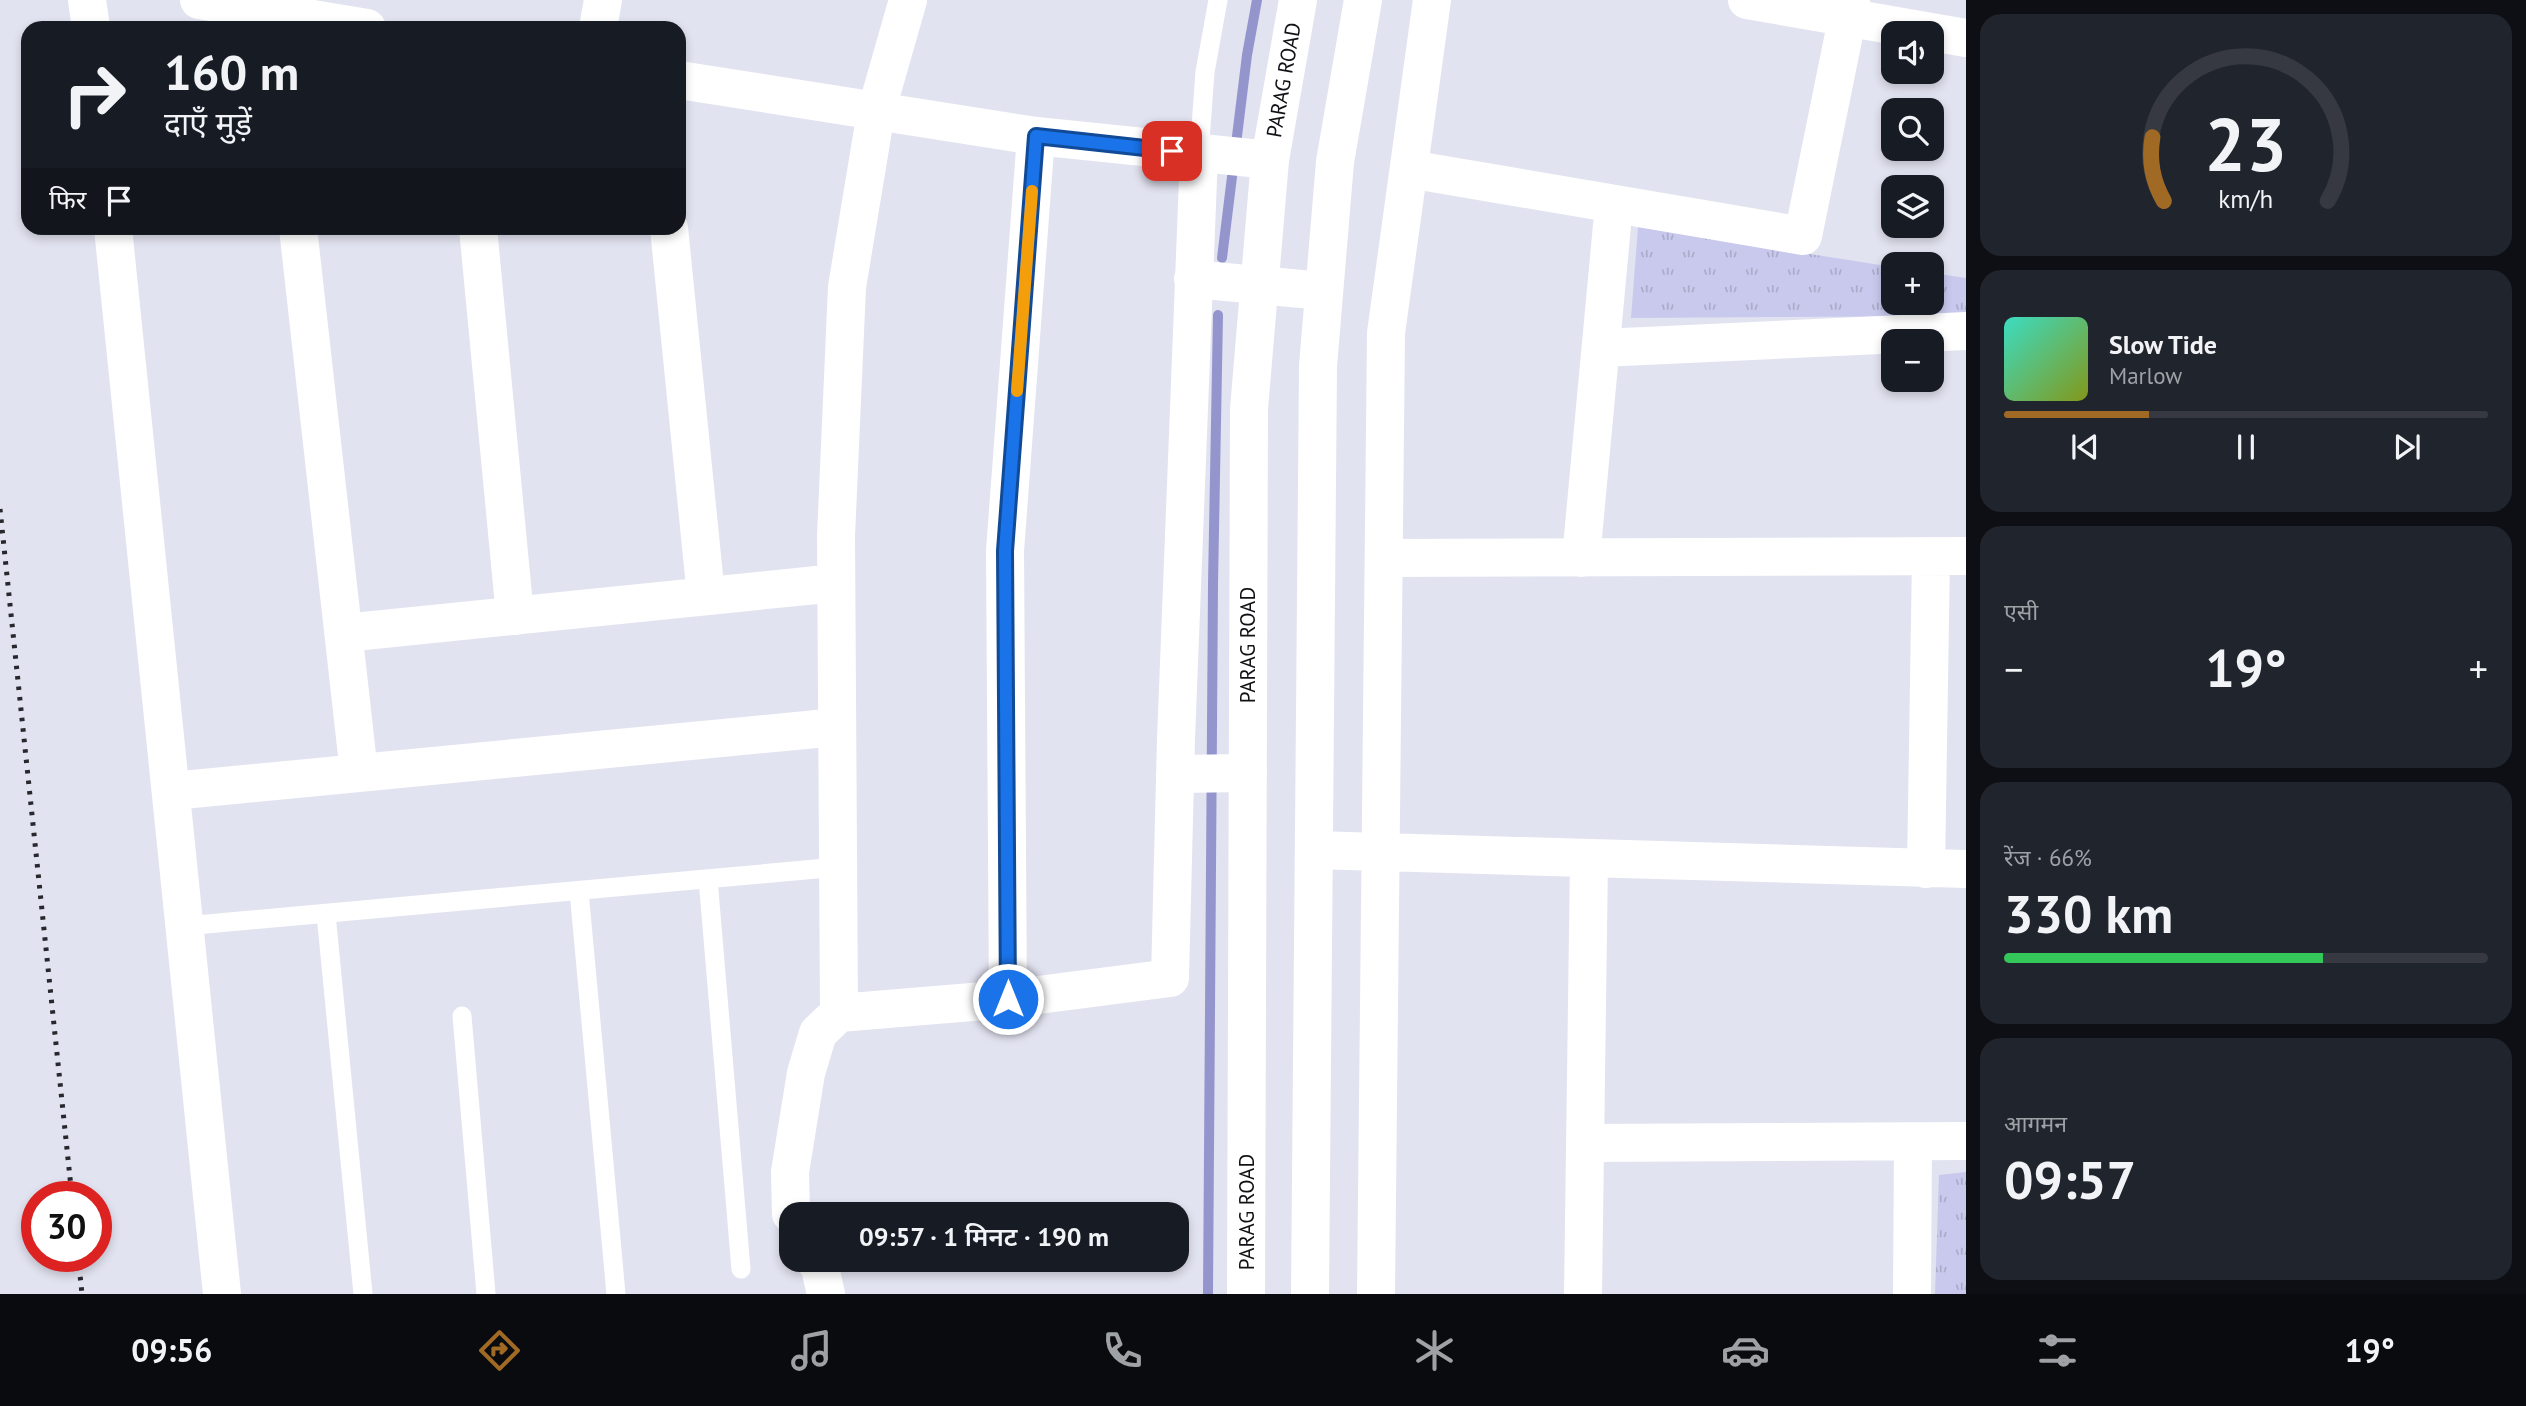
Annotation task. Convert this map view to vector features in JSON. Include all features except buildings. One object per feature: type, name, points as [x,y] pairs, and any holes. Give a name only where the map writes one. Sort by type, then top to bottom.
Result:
[{"type":"street","points":[[87,0],[89,21]]},
{"type":"street","points":[[199,0],[275,20],[354,18]]},
{"type":"street","points":[[599,21],[603,0]]},
{"type":"street","points":[[839,1013],[836,536],[847,287],[876,112],[908,0]]},
{"type":"street","name":"PARAG ROAD","points":[[1247,1294],[1249,409],[1270,160],[1298,0]]},
{"type":"street","points":[[1310,1294],[1318,366],[1335,162],[1363,0]]},
{"type":"street","points":[[1376,1294],[1386,333],[1432,0]]},
{"type":"street","points":[[1747,0],[1849,9],[1966,38]]},
{"type":"street","points":[[1409,169],[1803,236],[1849,9]]},
{"type":"street","points":[[686,81],[1036,136],[1270,160]]},
{"type":"street","points":[[1008,999],[1005,551],[1036,136]]},
{"type":"street","points":[[791,1202],[790,1172],[806,1073],[818,1033],[839,1013],[1008,999],[1170,978],[1175,774],[1199,154]]},
{"type":"street","points":[[1581,558],[1614,204]]},
{"type":"street","points":[[114,235],[222,1294]]},
{"type":"street","points":[[299,235],[359,773]]},
{"type":"street","points":[[479,235],[515,615]]},
{"type":"street","points":[[670,235],[706,596]]},
{"type":"street","points":[[1193,279],[1324,291]]},
{"type":"street","points":[[1601,348],[1966,331]]},
{"type":"street","points":[[1384,558],[1948,556],[1926,869]]},
{"type":"street","points":[[344,633],[836,583]]},
{"type":"street","points":[[172,791],[837,727]]},
{"type":"street","points":[[1175,774],[1248,773]]},
{"type":"street","points":[[1314,850],[1966,869]]},
{"type":"street","points":[[1583,1294],[1589,859]]},
{"type":"street","points":[[1585,1143],[1966,1141]]},
{"type":"street","points":[[1912,1294],[1913,1142]]},
{"type":"street","points":[[821,1272],[826,1294]]},
{"type":"lane","points":[[1199,154],[1205,72],[1218,0]]},
{"type":"lane","points":[[185,926],[838,867]]},
{"type":"lane","points":[[708,879],[741,1269]]},
{"type":"lane","points":[[579,891],[616,1294]]},
{"type":"lane","points":[[326,914],[363,1294]]},
{"type":"lane","points":[[462,1016],[486,1294]]},
{"type":"green space","points":[[1638,227],[1881,265],[1881,315],[1944,315],[1944,275],[1966,278],[1966,316],[1631,318]]},
{"type":"green space","points":[[1966,1172],[1966,1294],[1935,1294],[1939,1175]]},
{"type":"waterway","points":[[1222,258],[1247,55],[1257,0]]},
{"type":"waterway","points":[[1208,1294],[1213,584],[1218,315]]},
{"type":"railway","points":[[0,509],[70,1181]]},
{"type":"railway","points":[[80,1272],[82,1294]]},
{"type":"slow traffic","points":[[1017,391],[1032,191]]},
{"type":"route","points":[[1008,999],[1005,551],[1036,136],[1172,151]]}]
